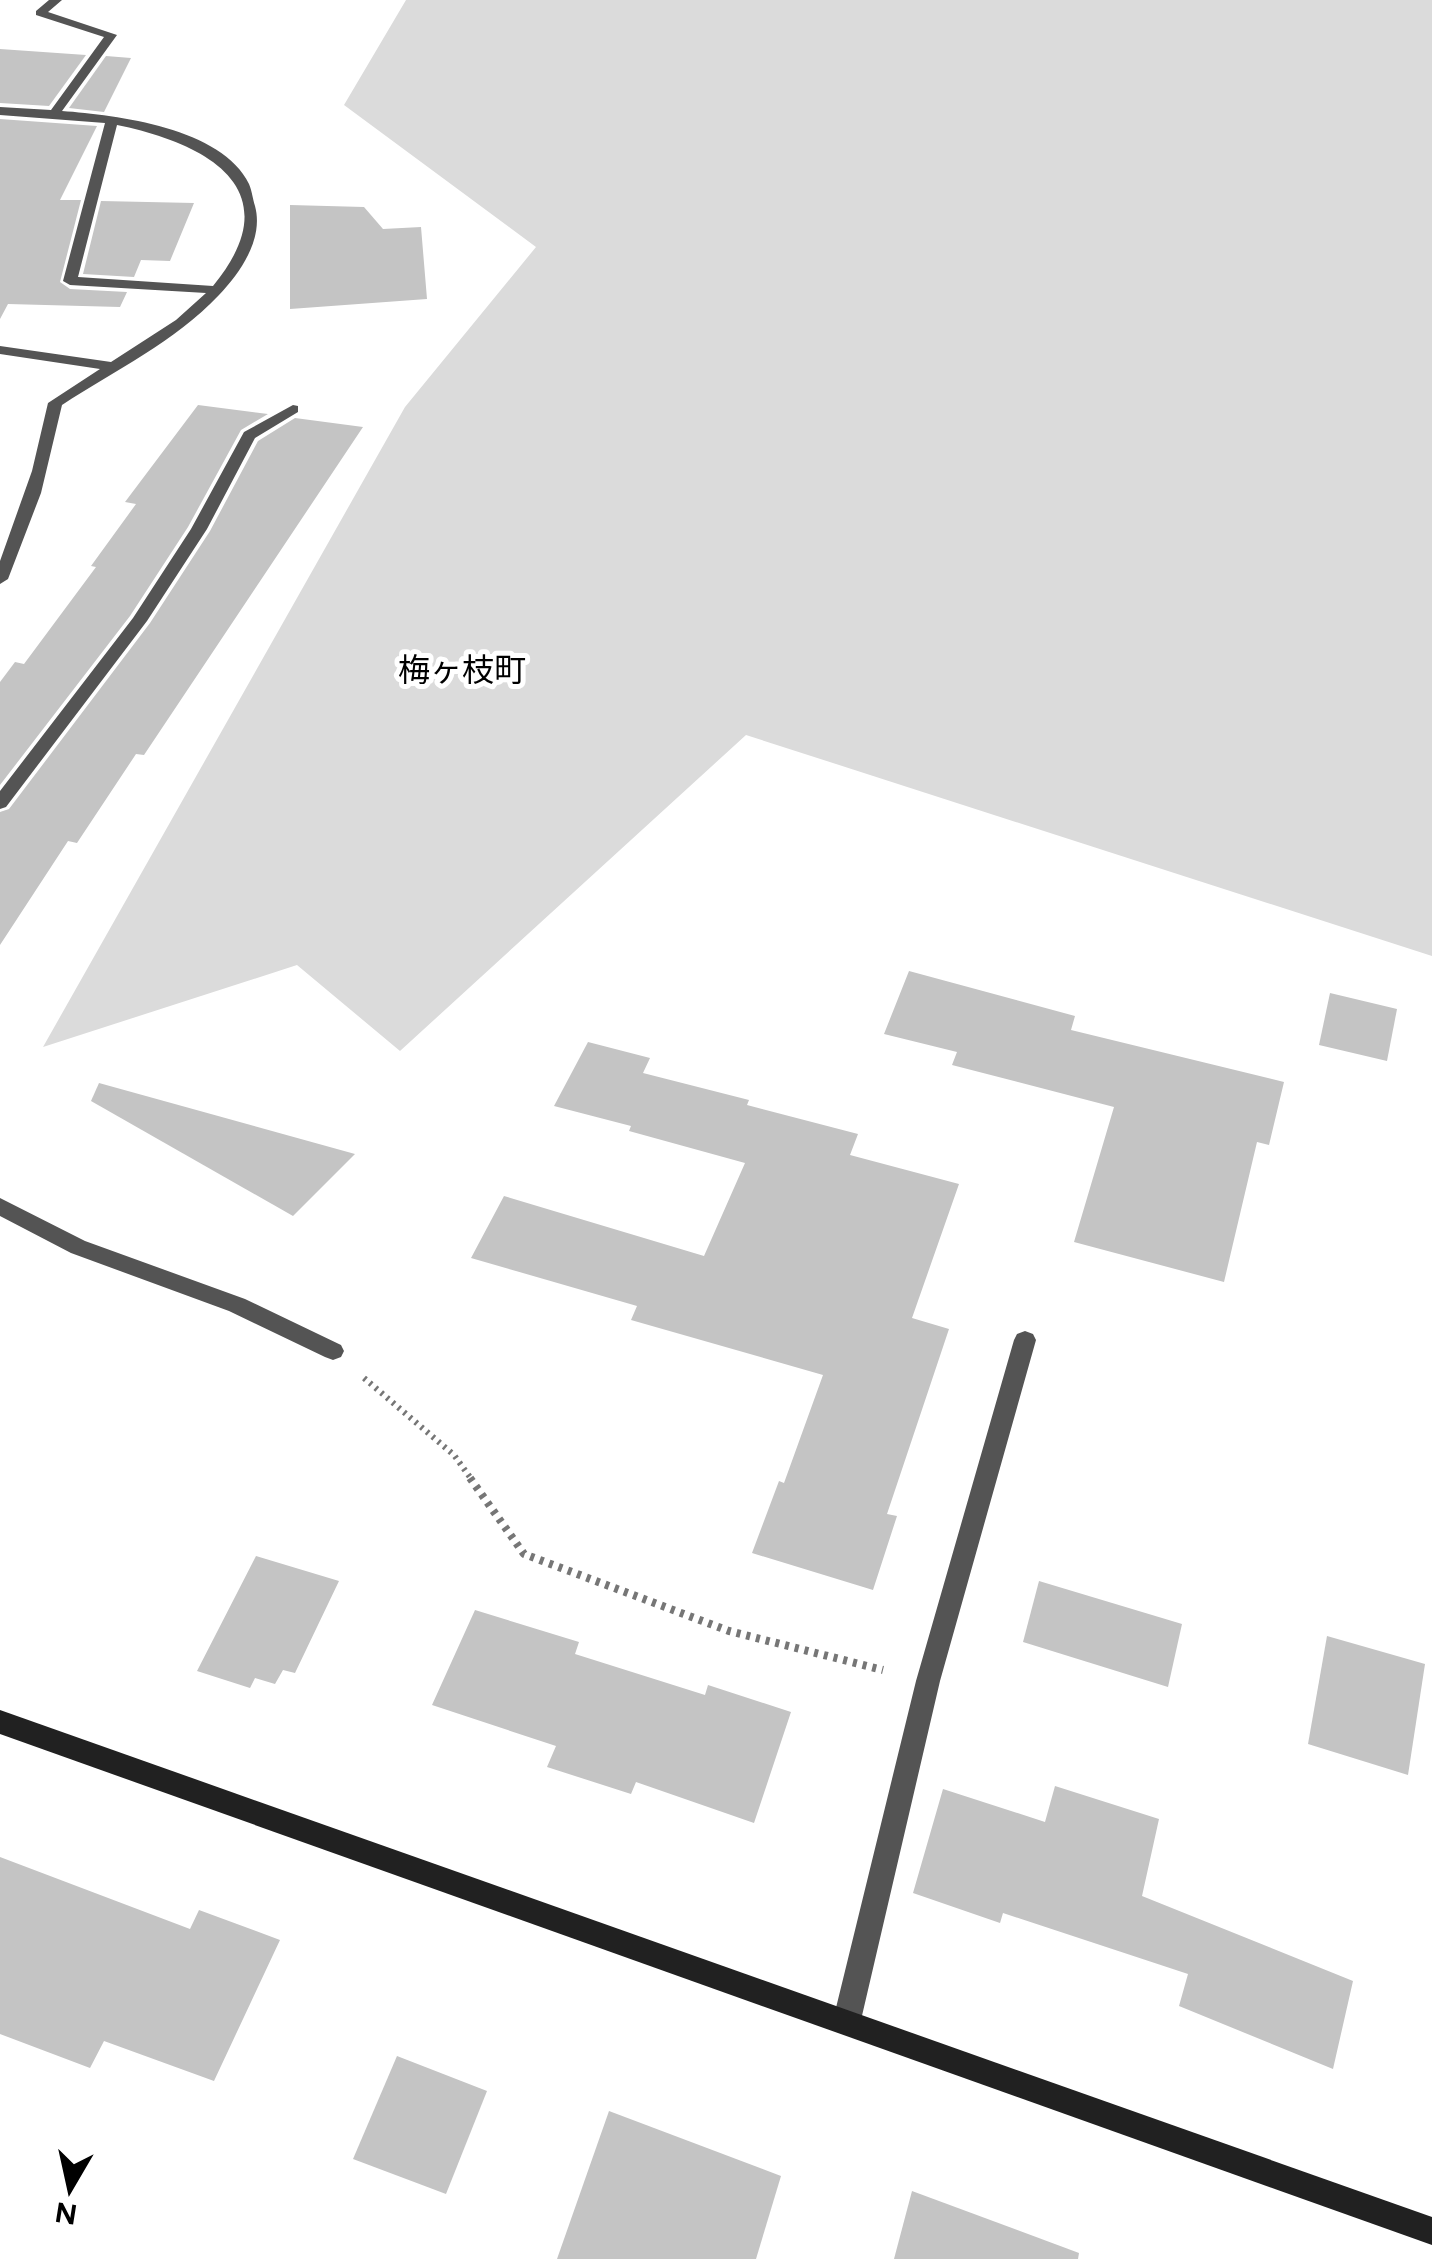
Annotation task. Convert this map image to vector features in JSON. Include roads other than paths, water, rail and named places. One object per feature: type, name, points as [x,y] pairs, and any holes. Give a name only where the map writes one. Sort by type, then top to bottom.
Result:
[{"type":"street","points":[[54,114],[112,35],[40,13],[56,0]]},
{"type":"street","points":[[0,111],[146,126],[196,142],[234,172],[250,194],[251,233],[239,260],[216,290],[176,326],[55,403],[49,442],[25,523],[0,579]]},
{"type":"street","points":[[112,122],[70,281],[216,290]]},
{"type":"street","points":[[0,350],[110,366]]},
{"type":"street","points":[[0,804],[138,621],[199,529],[249,436],[293,409]]},
{"type":"street","points":[[0,1206],[78,1247],[237,1305],[333,1351]]},
{"type":"street","points":[[847,2020],[928,1681],[1025,1340]]},
{"type":"street","points":[[0,1722],[1432,2231]]},
{"type":"district","name":"梅ヶ枝町","points":[[462,670]]}]
